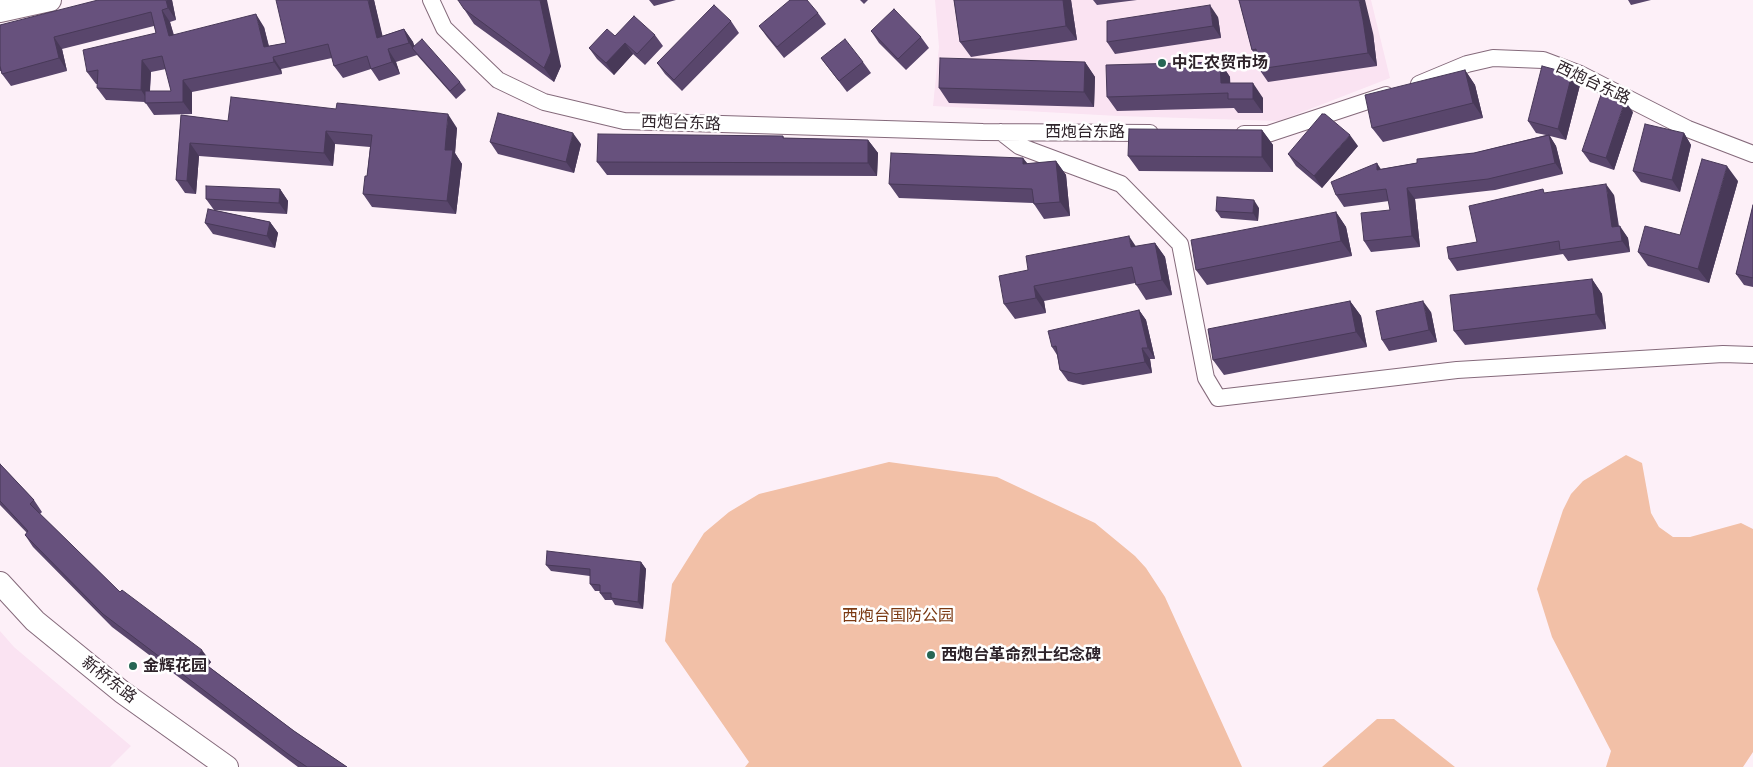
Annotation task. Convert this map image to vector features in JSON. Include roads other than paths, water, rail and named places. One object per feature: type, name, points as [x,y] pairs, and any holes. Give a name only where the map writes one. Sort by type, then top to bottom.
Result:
[{"type":"street","points":[[0,11],[50,0]]},
{"type":"street","name":"西炮台东路","points":[[431,0],[444,28],[498,80],[544,102],[615,119],[1001,132],[1170,133]]},
{"type":"street","name":"西炮台东路","points":[[1229,133],[1268,134],[1347,110],[1468,64],[1493,58],[1522,58],[1543,60],[1580,74],[1688,129],[1753,154]]},
{"type":"street","points":[[1001,132],[1019,146],[1120,184],[1180,244],[1206,378],[1218,398],[1457,370],[1723,354],[1753,355]]},
{"type":"street","name":"新桥东路","points":[[0,582],[35,621],[122,692],[227,767]]},
{"type":"place","name":"中汇农贸市场","points":[[1162,63]]},
{"type":"place","name":"西炮台革命烈士纪念碑","points":[[931,655]]},
{"type":"place","name":"金辉花园","points":[[133,666]]},
{"type":"park label","name":"西炮台国防公园","points":[[898,616]]}]
